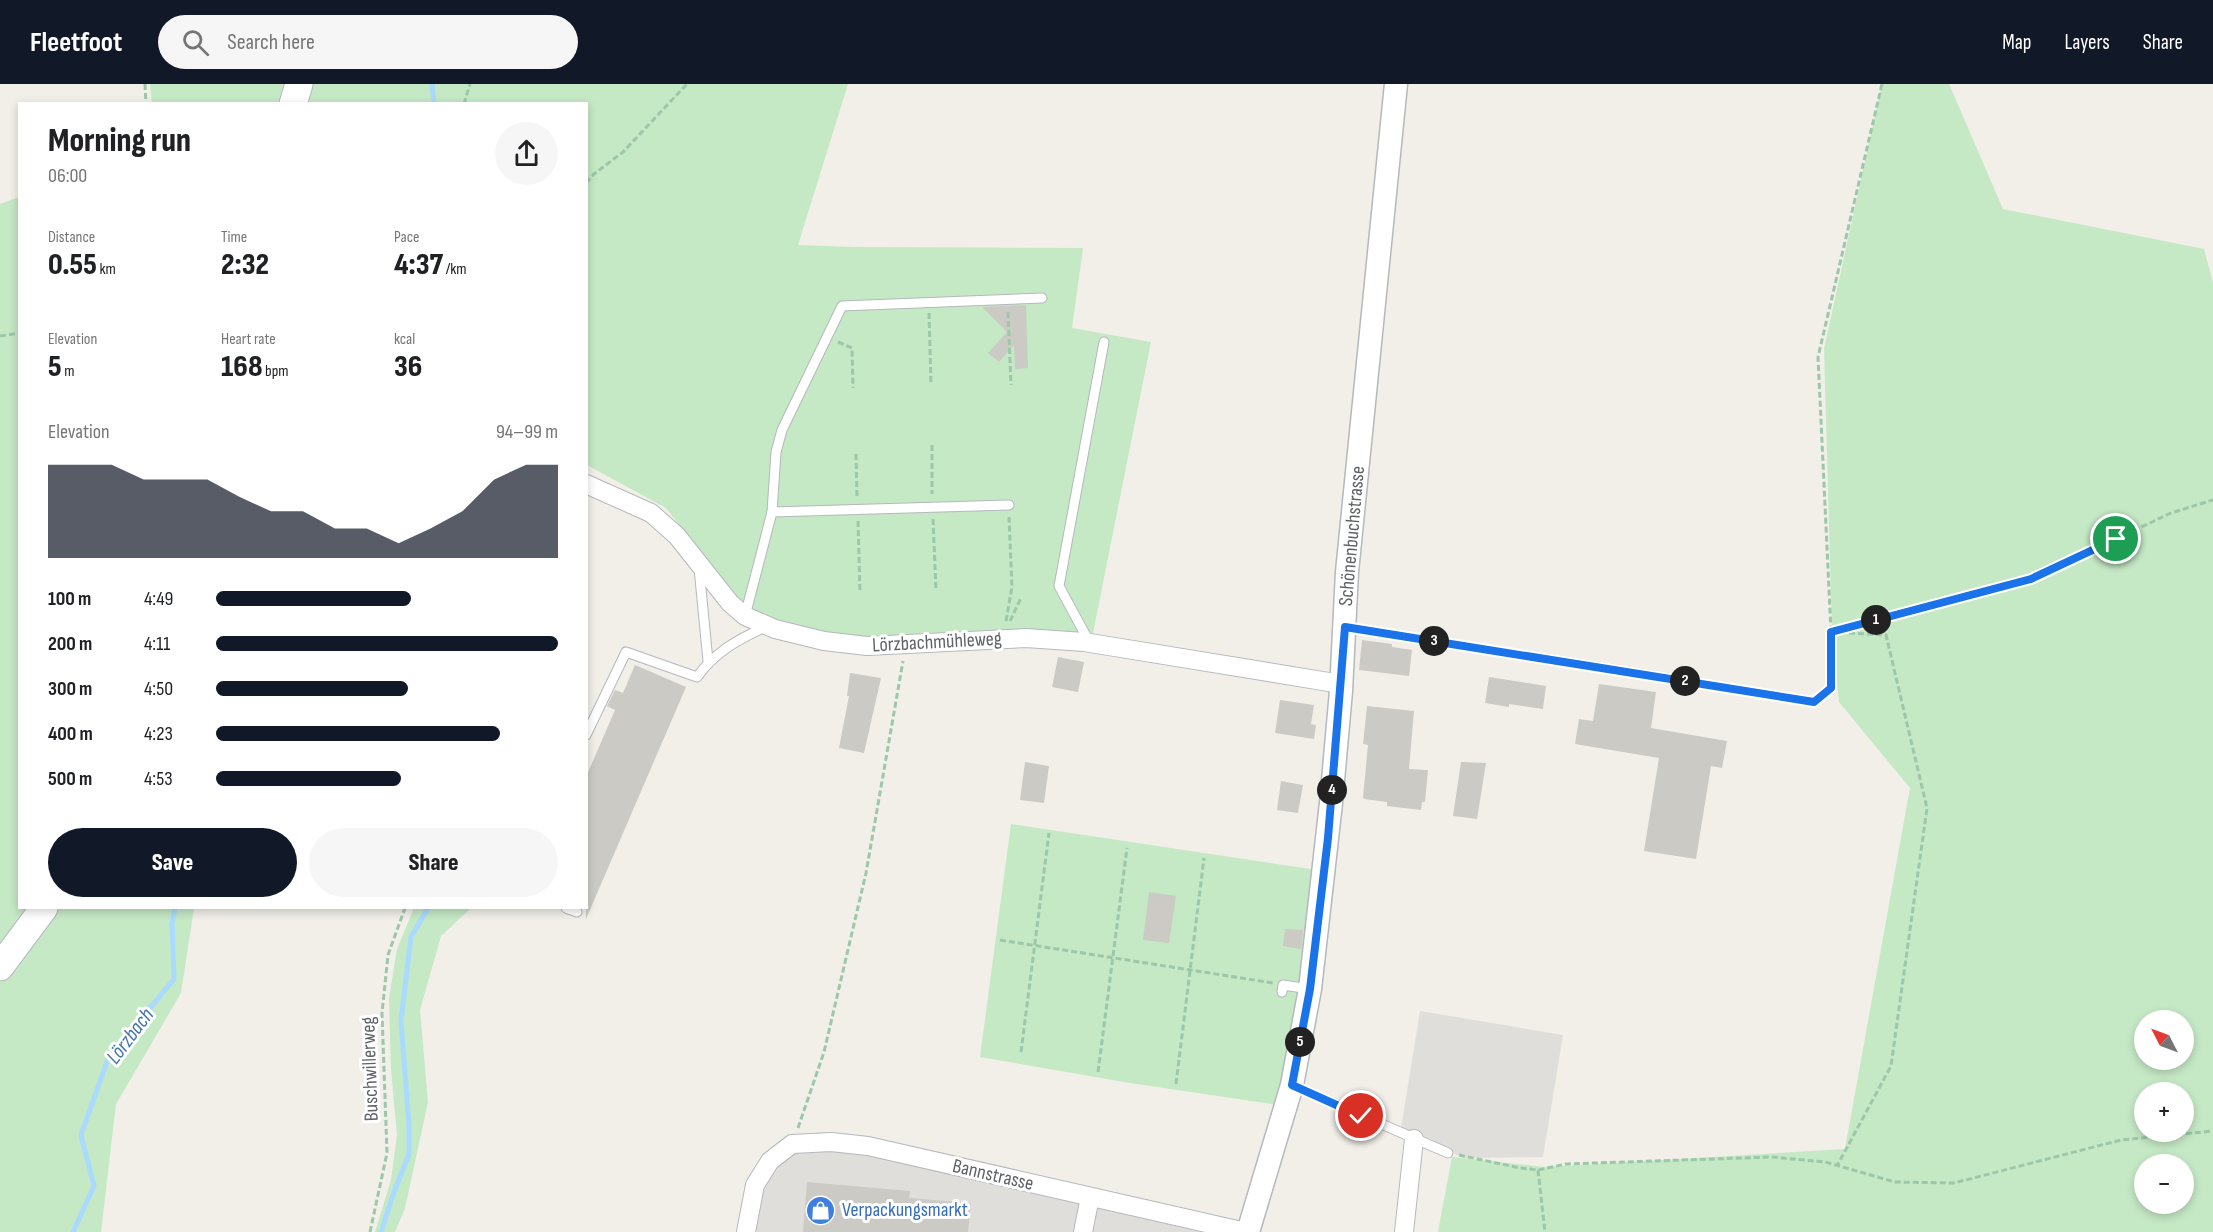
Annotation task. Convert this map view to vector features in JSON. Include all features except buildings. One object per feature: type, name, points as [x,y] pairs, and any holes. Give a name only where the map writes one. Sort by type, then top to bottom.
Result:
[{"type":"main road","points":[[294,102],[299,84]]},
{"type":"main road","points":[[0,967],[43,909]]},
{"type":"street","name":"Schönenbuchstrasse","points":[[1247,1232],[1292,1085],[1310,989],[1328,838],[1341,684],[1347,572],[1396,84]]},
{"type":"street","name":"Lörzbachmühleweg","points":[[588,485],[651,513],[677,536],[730,603],[745,616],[767,626],[824,641],[867,646],[1026,638],[1084,642],[1341,684]]},
{"type":"street","points":[[1404,1232],[1414,1139]]},
{"type":"street","name":"Bannstrasse","points":[[792,1144],[831,1142],[868,1146],[1247,1232]]},
{"type":"street","points":[[746,1232],[756,1185],[770,1161],[792,1144]]},
{"type":"street","points":[[1083,1232],[1090,1197]]},
{"type":"lane","points":[[745,616],[772,512],[776,452],[782,430],[842,306],[1042,298]]},
{"type":"lane","points":[[1084,642],[1086,636],[1059,586],[1104,342]]},
{"type":"lane","points":[[772,512],[1008,505]]},
{"type":"lane","points":[[699,563],[708,661]]},
{"type":"lane","points":[[588,731],[626,652],[697,677],[708,661],[737,640],[767,626]]},
{"type":"lane","points":[[1345,627],[1685,681]]},
{"type":"lane","points":[[569,909],[577,912]]},
{"type":"lane","points":[[1282,989],[1310,989]]},
{"type":"lane","points":[[1292,1085],[1448,1153]]},
{"type":"path","points":[[144,84],[146,102]]},
{"type":"path","points":[[465,102],[470,84]]},
{"type":"path","points":[[588,181],[623,152],[687,84]]},
{"type":"path","points":[[1685,681],[1814,702],[1831,688],[1831,632],[1818,357],[1882,84]]},
{"type":"path","points":[[1008,299],[1011,385]]},
{"type":"path","points":[[929,302],[931,385]]},
{"type":"path","points":[[0,336],[18,333]]},
{"type":"path","points":[[827,338],[852,348],[853,388]]},
{"type":"path","points":[[1831,632],[2031,579],[2171,513],[2213,500]]},
{"type":"path","points":[[1008,505],[1012,587],[1005,622],[1012,619],[1021,598]]},
{"type":"path","points":[[1831,632],[1886,635],[1927,808],[1892,1066],[1837,1166]]},
{"type":"path","points":[[792,1144],[824,1052],[867,873],[906,644]]},
{"type":"path","points":[[1021,1052],[1049,833]]},
{"type":"path","points":[[1098,1072],[1127,848]]},
{"type":"path","points":[[1176,1084],[1204,858]]},
{"type":"path","name":"Buschwillerweg","points":[[370,1232],[387,1153],[382,1012],[388,955],[405,909]]},
{"type":"path","points":[[1000,940],[1190,970],[1282,989]]},
{"type":"path","points":[[1448,1153],[1538,1170],[1566,1164],[1772,1157],[1825,1162],[1895,1182],[1954,1183],[2121,1140],[2213,1131]]},
{"type":"path","points":[[1538,1170],[1545,1232]]},
{"type":"shaded area","points":[[1420,1011],[1563,1035],[1543,1157],[1464,1158],[1401,1128]]},
{"type":"shaded area","points":[[831,1142],[1258,1232],[746,1232],[755,1185],[792,1144]]},
{"type":"green space","points":[[150,84],[848,84],[798,245],[1083,248],[1072,328],[1151,342],[1091,643],[845,641],[749,615],[666,508],[588,466],[588,102],[152,102]]},
{"type":"green space","points":[[1882,84],[1949,84],[2003,209],[2204,249],[2213,283],[2213,1232],[1438,1232],[1452,1157],[1545,1167],[1845,1149],[1910,788],[1839,702],[1832,632],[1824,349]]},
{"type":"green space","points":[[18,197],[18,909],[194,909],[181,993],[116,1104],[101,1232],[0,1232],[0,204]]},
{"type":"green space","points":[[1011,824],[1317,870],[1289,1091],[1279,1105],[1130,1083],[980,1057]]},
{"type":"green space","points":[[414,909],[470,909],[441,936],[420,1010],[428,1102],[405,1208],[395,1232],[375,1232],[391,1180],[397,1135],[391,1070],[389,998],[397,949]]},
{"type":"waterway","name":"Lörzbach","points":[[432,84],[434,102]]},
{"type":"waterway","name":"Lörzbach","points":[[73,1232],[94,1186],[81,1135],[108,1059],[174,979],[172,924],[175,909]]},
{"type":"waterway","points":[[381,1232],[409,1154],[401,1021],[411,937],[427,909]]},
{"type":"place","name":"Verpackungsmarkt","points":[[821,1210]]},
{"type":"route","points":[[1361,1116],[1292,1085],[1310,989],[1328,838],[1345,627],[1814,702],[1831,688],[1831,632],[2031,579],[2116,539]]}]
